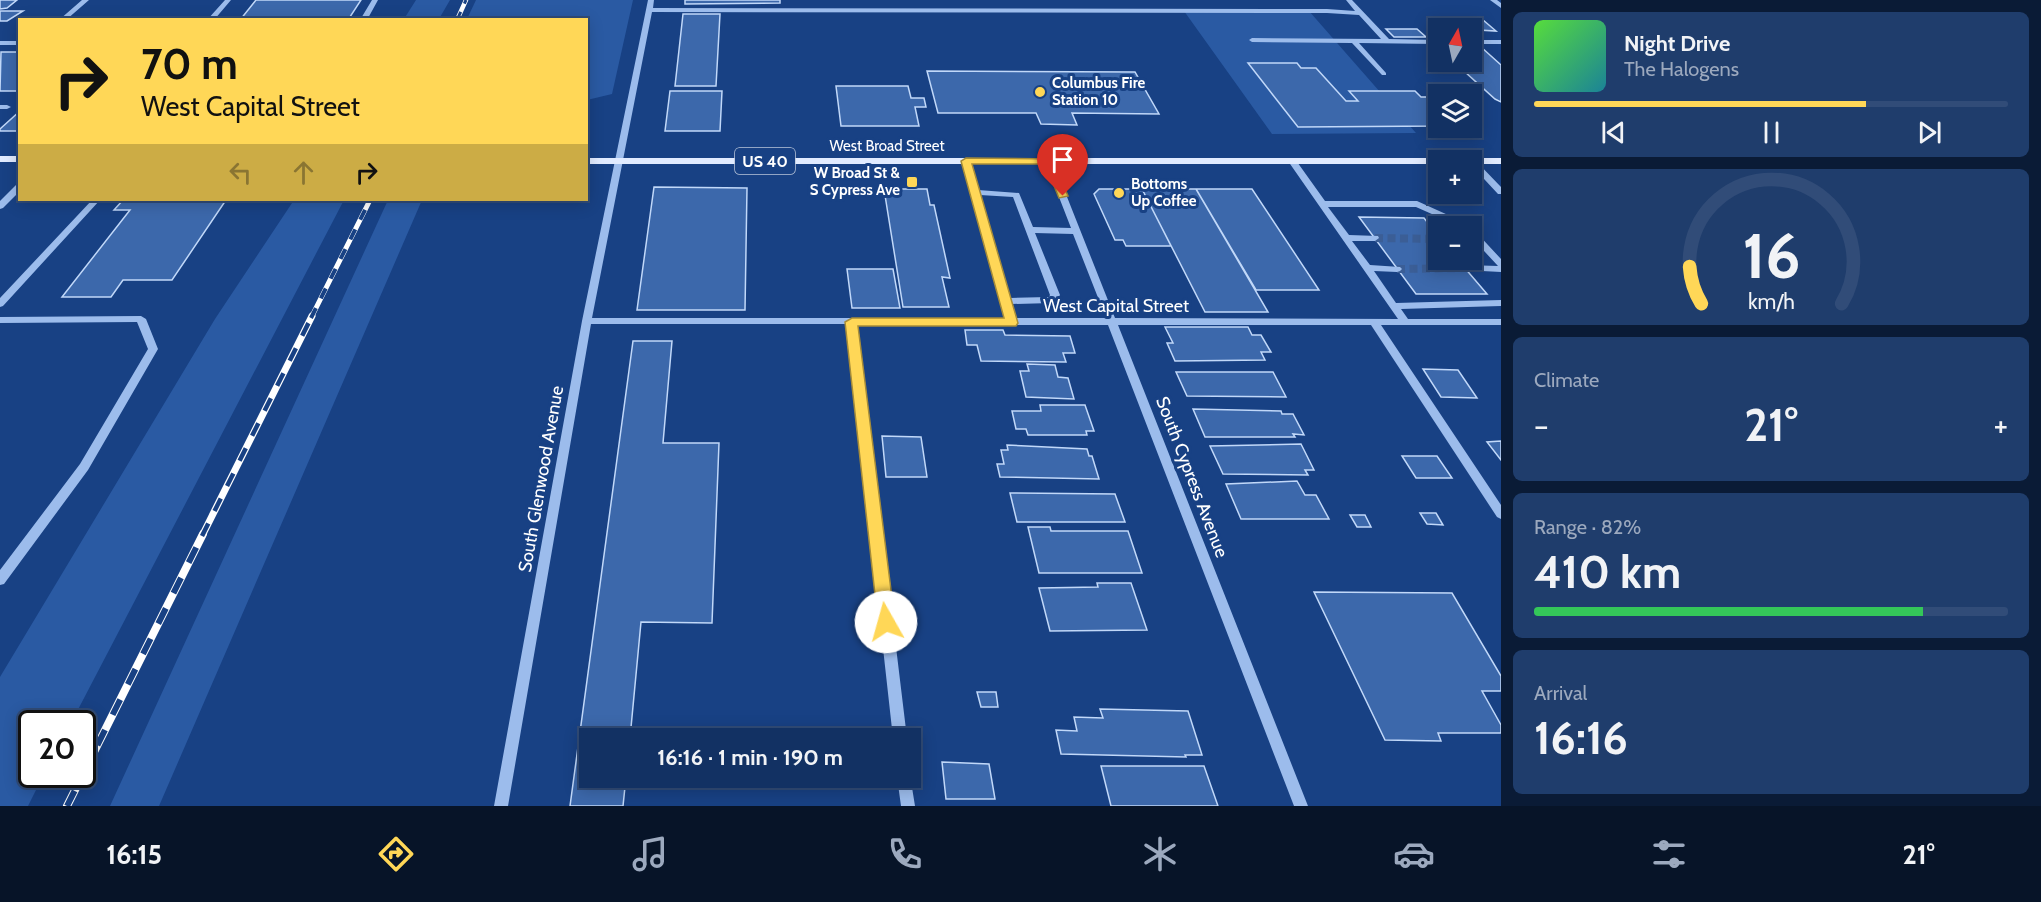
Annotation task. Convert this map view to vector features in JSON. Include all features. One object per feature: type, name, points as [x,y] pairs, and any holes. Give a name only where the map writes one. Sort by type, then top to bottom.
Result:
[{"type":"main road","points":[[0,159],[18,159]]},
{"type":"main road","name":"West Broad Street","points":[[588,160],[1428,161]]},
{"type":"main road","points":[[1482,162],[1501,161]]},
{"type":"street","points":[[64,18],[86,0]]},
{"type":"street","points":[[212,18],[228,0]]},
{"type":"street","points":[[364,18],[375,0]]},
{"type":"street","name":"South Glenwood Avenue","points":[[501,806],[587,321],[621,160],[651,0]]},
{"type":"street","points":[[1349,0],[1387,41]]},
{"type":"street","points":[[1493,0],[1501,6]]},
{"type":"street","points":[[649,10],[1361,13]]},
{"type":"street","points":[[1252,40],[1428,42]]},
{"type":"street","points":[[1354,41],[1384,74]]},
{"type":"street","points":[[1482,42],[1501,42]]},
{"type":"street","points":[[0,43],[18,43]]},
{"type":"street","points":[[966,161],[1012,323]]},
{"type":"street","name":"South Cypress Avenue","points":[[1049,161],[1301,806]]},
{"type":"street","points":[[1292,161],[1405,322]]},
{"type":"street","points":[[1482,172],[1501,192]]},
{"type":"street","points":[[0,206],[18,188]]},
{"type":"street","points":[[975,192],[1016,195],[1055,296],[1052,300],[1005,301]]},
{"type":"street","points":[[0,304],[95,201]]},
{"type":"street","points":[[1322,204],[1417,204],[1443,216]]},
{"type":"street","points":[[1031,231],[1076,231]]},
{"type":"street","points":[[1346,238],[1375,238]]},
{"type":"street","points":[[1482,246],[1501,266]]},
{"type":"street","points":[[1482,267],[1501,266]]},
{"type":"street","points":[[1367,268],[1397,268]]},
{"type":"street","points":[[1394,306],[1501,303]]},
{"type":"street","points":[[0,320],[141,319],[153,349],[84,467],[0,580]]},
{"type":"street","name":"West Capital Street","points":[[587,321],[1501,322]]},
{"type":"street","points":[[852,322],[899,728]]},
{"type":"street","points":[[1374,322],[1501,514]]},
{"type":"street","points":[[906,788],[908,806]]},
{"type":"shaded area","points":[[416,0],[450,0],[440,18],[405,18]]},
{"type":"shaded area","points":[[476,0],[633,0],[612,94],[588,100],[588,18],[467,18]]},
{"type":"shaded area","points":[[1184,11],[1309,11],[1416,133],[1272,134]]},
{"type":"shaded area","points":[[293,201],[343,201],[78,710],[18,710],[18,788],[37,788],[28,806],[0,806],[0,677],[215,319]]},
{"type":"shaded area","points":[[388,201],[422,201],[159,806],[110,806]]},
{"type":"building","points":[[0,0],[17,0],[7,8],[0,9]]},
{"type":"building","points":[[256,0],[361,0],[349,18],[242,18]]},
{"type":"building","points":[[685,0],[780,0],[780,3],[685,4]]},
{"type":"building","points":[[0,11],[23,11],[7,21],[0,21]]},
{"type":"building","points":[[683,14],[720,14],[716,86],[675,86]]},
{"type":"building","points":[[1482,20],[1483,20],[1496,31],[1482,30]]},
{"type":"building","points":[[1386,29],[1417,29],[1426,37],[1394,37]]},
{"type":"building","points":[[1482,48],[1501,65],[1501,102],[1482,87],[1482,84],[1478,84],[1465,72],[1482,72]]},
{"type":"building","points":[[1,52],[18,52],[18,91],[0,91]]},
{"type":"building","points":[[1248,63],[1297,63],[1301,68],[1316,68],[1346,101],[1358,101],[1349,91],[1415,91],[1421,97],[1428,97],[1428,126],[1298,127]]},
{"type":"building","name":"Columbus Fire Station 10","points":[[927,71],[1135,72],[1159,114],[1072,113],[1077,125],[1041,124],[1036,113],[938,113]]},
{"type":"building","points":[[836,86],[908,86],[911,98],[924,98],[926,107],[915,107],[919,126],[841,126]]},
{"type":"building","points":[[670,91],[722,91],[720,131],[665,131]]},
{"type":"building","points":[[18,113],[18,131],[0,131]]},
{"type":"building","points":[[654,187],[747,188],[745,310],[637,310]]},
{"type":"building","points":[[884,189],[927,189],[930,205],[934,205],[950,278],[942,277],[949,307],[903,307]]},
{"type":"building","points":[[1099,189],[1142,189],[1171,246],[1126,246],[1123,240],[1115,240],[1094,194]]},
{"type":"building","points":[[1142,189],[1196,189],[1268,312],[1205,312]]},
{"type":"building","points":[[1196,189],[1252,189],[1319,290],[1256,290]]},
{"type":"building","points":[[122,201],[225,201],[172,280],[123,280],[111,297],[62,297],[130,210],[114,210]]},
{"type":"building","points":[[1359,217],[1424,218],[1428,223],[1428,270],[1467,270],[1487,294],[1416,294]]},
{"type":"building","points":[[847,269],[893,269],[900,308],[852,308]]},
{"type":"building","points":[[1165,327],[1248,327],[1252,335],[1261,335],[1271,352],[1261,352],[1265,360],[1175,361],[1167,343],[1173,343]]},
{"type":"building","points":[[965,330],[1003,330],[1005,335],[1070,336],[1075,353],[1063,353],[1066,362],[981,361],[977,345],[967,345]]},
{"type":"building","points":[[633,341],[672,341],[663,443],[719,443],[712,623],[641,622],[631,728],[581,728]]},
{"type":"building","points":[[1027,364],[1055,365],[1058,377],[1068,378],[1074,399],[1026,397],[1020,371],[1029,371]]},
{"type":"building","points":[[1423,369],[1458,370],[1477,398],[1441,397]]},
{"type":"building","points":[[1176,372],[1273,372],[1286,397],[1187,396]]},
{"type":"building","points":[[1040,405],[1085,405],[1094,431],[1086,431],[1087,435],[1028,435],[1026,429],[1016,429],[1012,411],[1041,411]]},
{"type":"building","points":[[1193,409],[1281,411],[1282,414],[1293,414],[1304,435],[1293,434],[1295,437],[1205,437]]},
{"type":"building","points":[[882,436],[921,437],[927,477],[886,477]]},
{"type":"building","points":[[1501,441],[1501,460],[1487,442]]},
{"type":"building","points":[[1301,444],[1314,470],[1305,470],[1308,475],[1223,474],[1210,446]]},
{"type":"building","points":[[1007,445],[1087,449],[1089,456],[1092,456],[1099,479],[1000,477],[997,464],[1004,464],[1001,450],[1008,450]]},
{"type":"building","points":[[1402,456],[1437,456],[1452,478],[1416,478]]},
{"type":"building","points":[[1297,481],[1305,495],[1316,495],[1329,519],[1241,519],[1226,484]]},
{"type":"building","points":[[1010,493],[1115,494],[1125,522],[1017,522]]},
{"type":"building","points":[[1420,513],[1436,513],[1443,525],[1427,524]]},
{"type":"building","points":[[1350,515],[1365,515],[1371,527],[1357,527]]},
{"type":"building","points":[[1028,527],[1050,527],[1051,531],[1128,531],[1142,573],[1039,573]]},
{"type":"building","points":[[1097,583],[1131,583],[1147,630],[1050,631],[1039,588],[1098,587]]},
{"type":"building","points":[[1314,592],[1452,593],[1501,676],[1501,691],[1482,691],[1501,725],[1501,733],[1438,733],[1441,741],[1385,740]]},
{"type":"building","points":[[977,692],[996,692],[998,707],[981,707]]},
{"type":"building","points":[[1100,709],[1188,711],[1202,755],[1185,755],[1186,757],[1061,754],[1056,730],[1077,731],[1074,717],[1103,718]]},
{"type":"building","points":[[579,740],[579,788],[625,788],[623,806],[570,806]]},
{"type":"building","points":[[942,762],[989,764],[995,799],[946,799]]},
{"type":"building","points":[[1101,766],[1204,766],[1218,806],[1111,806]]},
{"type":"tunnel","points":[[1375,238],[1428,239]]},
{"type":"tunnel","points":[[1397,269],[1428,269]]},
{"type":"railway","points":[[458,18],[466,0]]},
{"type":"railway","points":[[67,806],[370,201]]},
{"type":"place","name":"Columbus Fire Station 10","points":[[1040,92]]},
{"type":"place","name":"W Broad St & S Cypress Ave","points":[[912,182]]},
{"type":"place","name":"Bottoms Up Coffee","points":[[1119,193]]},
{"type":"route","points":[[886,622],[852,322],[1012,323],[966,161],[1049,161],[1063,196]]}]
